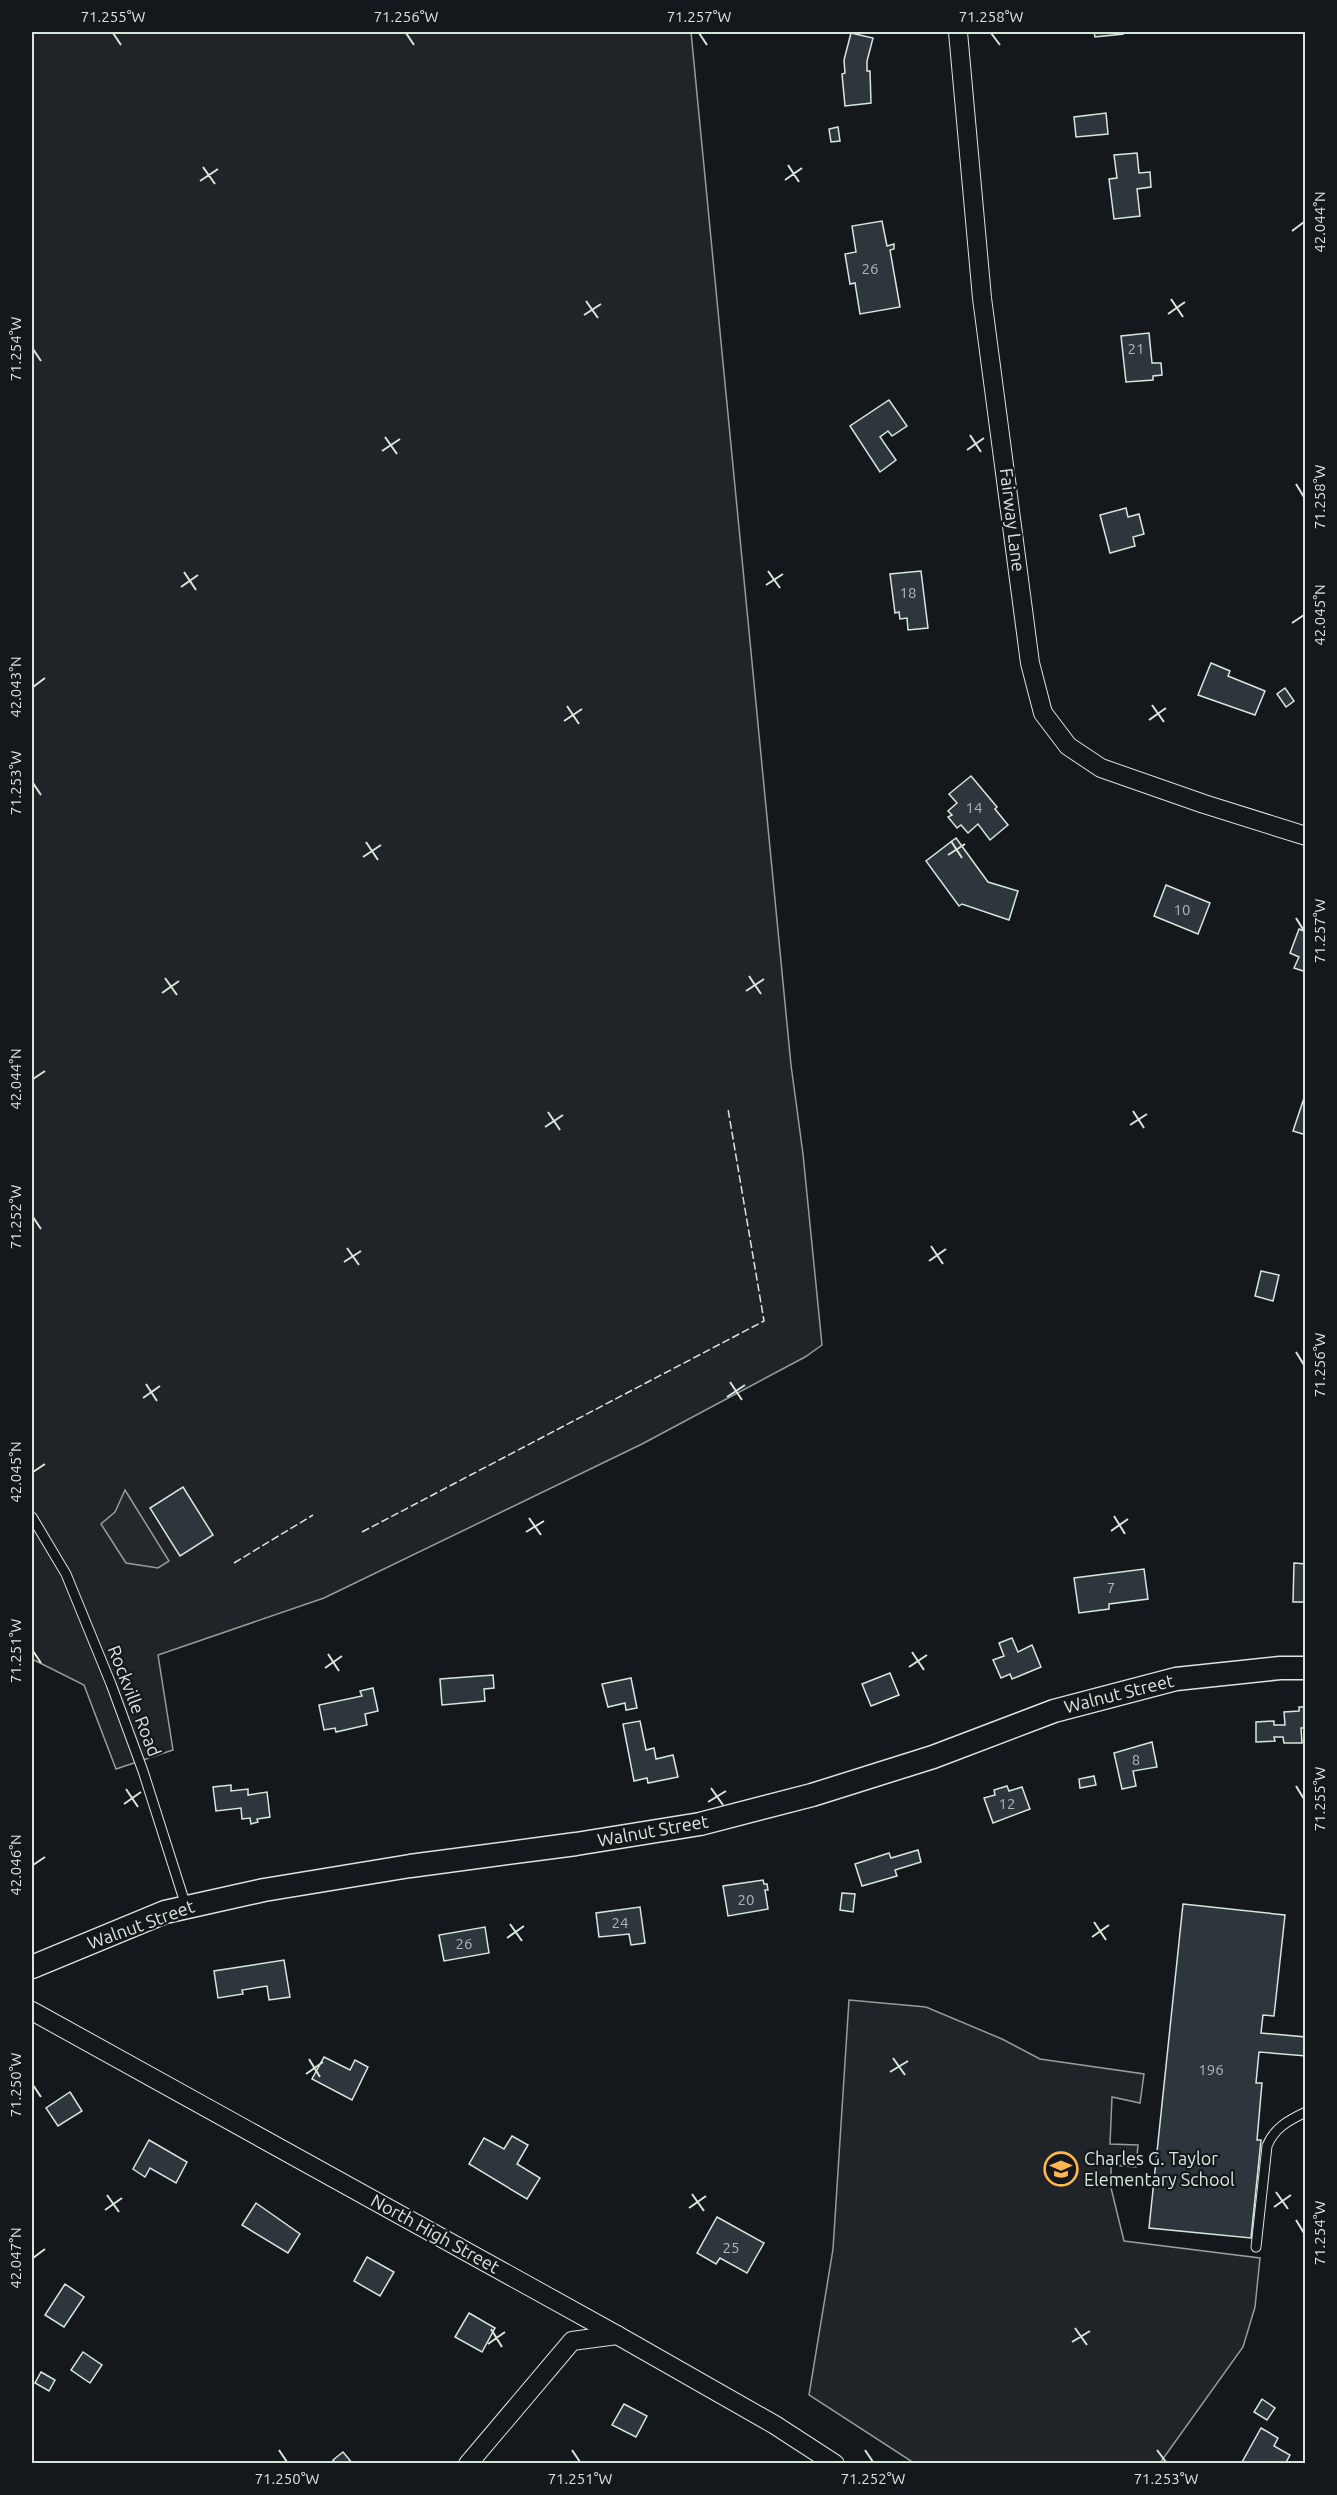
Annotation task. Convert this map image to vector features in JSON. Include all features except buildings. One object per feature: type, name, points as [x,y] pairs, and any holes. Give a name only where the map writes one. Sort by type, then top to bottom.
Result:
[{"type":"street","name":"Fairway Lane","points":[[958,32],[982,298],[1029,663],[1043,713],[1068,746],[1101,768],[1305,836]]},
{"type":"street","name":"Walnut Street","points":[[32,1967],[165,1912],[186,1906],[264,1890],[382,1871],[700,1824],[812,1795],[933,1757],[1054,1710],[1176,1679],[1280,1668],[1305,1668]]},
{"type":"street","name":"North High Street","points":[[32,2011],[617,2335],[775,2425],[835,2463]]},
{"type":"street","points":[[468,2463],[572,2342],[617,2335]]},
{"type":"lane","name":"Rockville Road","points":[[32,1517],[72,1588],[111,1684],[143,1771],[186,1906]]},
{"type":"lane","points":[[1256,2247],[1267,2146],[1270,2138],[1279,2128],[1305,2112]]},
{"type":"shaded area","points":[[32,32],[691,32],[791,1065],[803,1154],[822,1345],[805,1357],[642,1444],[324,1598],[158,1655],[173,1750],[116,1769],[84,1685],[32,1659]]},
{"type":"shaded area","points":[[125,1490],[169,1561],[158,1568],[126,1563],[101,1524],[115,1512]]},
{"type":"shaded area","points":[[849,2000],[926,2007],[1002,2039],[1040,2059],[1144,2074],[1140,2103],[1112,2097],[1110,2144],[1138,2145],[1136,2167],[1111,2165],[1111,2188],[1124,2241],[1260,2258],[1255,2307],[1243,2347],[1160,2463],[914,2463],[809,2395],[833,2249]]},
{"type":"fence","points":[[362,1532],[764,1321],[728,1109]]},
{"type":"fence","points":[[234,1563],[313,1515]]},
{"type":"place","name":"Charles G. Taylor Elementary School","points":[[1061,2169]]}]
